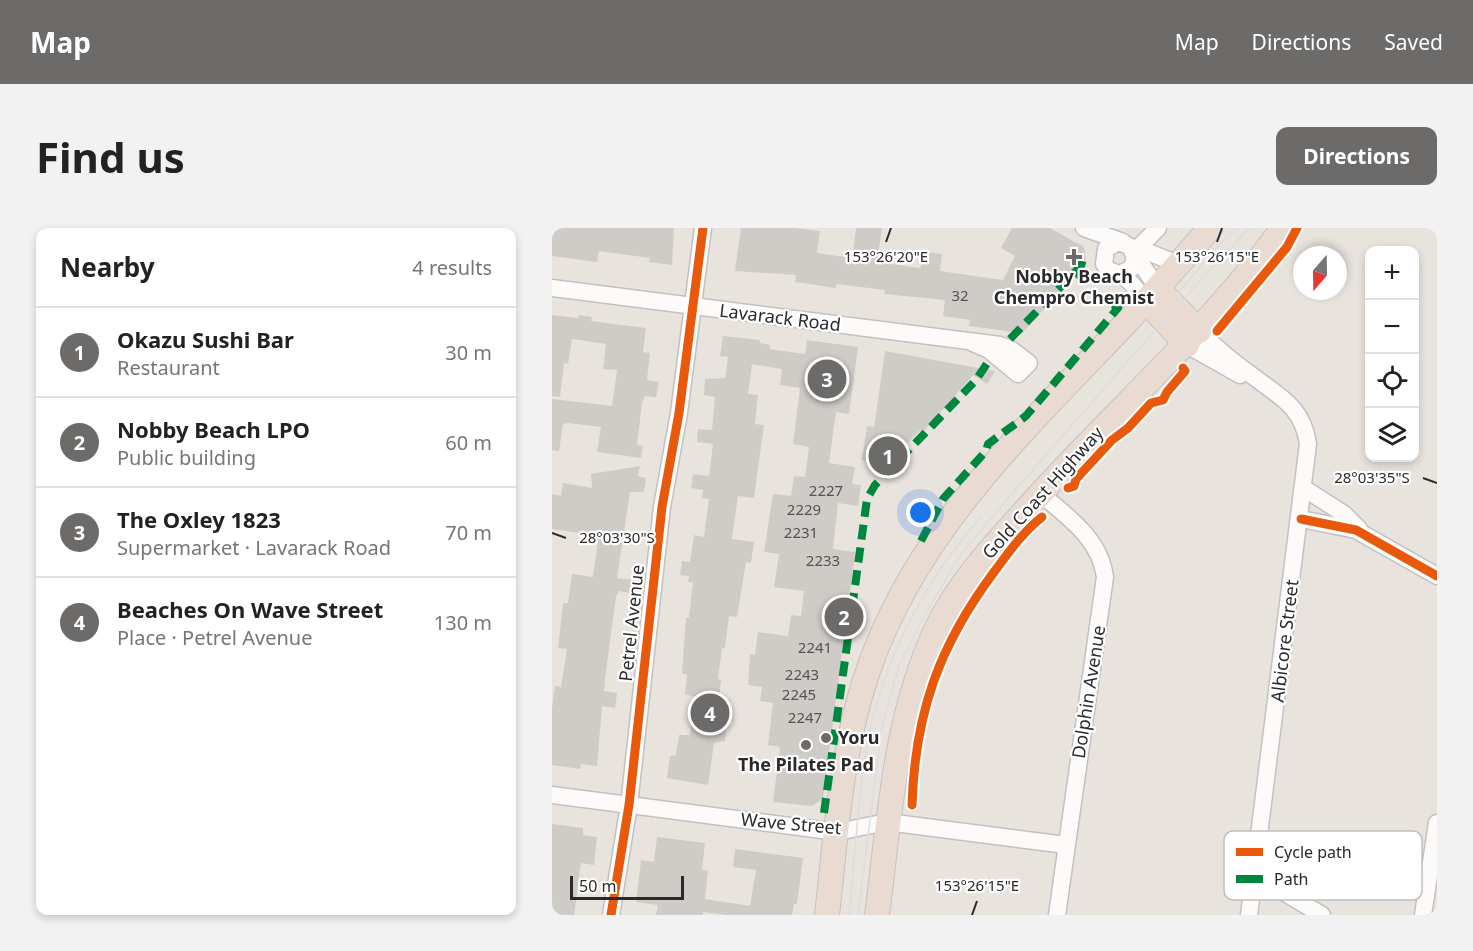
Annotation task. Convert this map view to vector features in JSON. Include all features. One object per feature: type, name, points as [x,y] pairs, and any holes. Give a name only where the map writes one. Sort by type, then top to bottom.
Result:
[{"type":"highway","points":[[827,915],[847,755],[858,702],[885,625],[911,577],[972,490],[1043,408],[1152,295],[1210,228]]},
{"type":"highway","name":"Gold Coast Highway","points":[[877,915],[897,756],[910,701],[938,626],[973,572],[1105,425],[1193,338],[1283,228]]},
{"type":"highway","points":[[1152,295],[1193,338]]},
{"type":"street","name":"Petrel Avenue","points":[[611,915],[629,805],[662,507],[679,413],[703,228]]},
{"type":"street","points":[[1082,228],[1178,264]]},
{"type":"street","points":[[1082,228],[1095,242],[1110,271],[1120,274],[1152,295]]},
{"type":"street","points":[[1103,261],[1104,252],[1110,245],[1132,247],[1158,228]]},
{"type":"street","points":[[1120,274],[1133,265],[1132,247]]},
{"type":"street","points":[[1132,247],[1152,295]]},
{"type":"street","name":"Lavarack Road","points":[[552,288],[1004,346],[1023,368]]},
{"type":"street","name":"Albicore Street","points":[[1193,338],[1226,369],[1263,384],[1287,400],[1303,422],[1308,444],[1305,489],[1261,831]]},
{"type":"street","points":[[1305,489],[1344,514],[1365,533],[1437,576]]},
{"type":"street","name":"Dolphin Avenue","points":[[1041,494],[1087,535],[1098,549],[1105,577],[1057,915]]},
{"type":"street","points":[[1301,519],[1339,525],[1365,533]]},
{"type":"street","name":"Wave Street","points":[[552,795],[837,832],[887,822],[1066,845]]},
{"type":"street","points":[[1423,915],[1437,823]]},
{"type":"street","name":"Albicore Street","points":[[1249,915],[1251,900]]},
{"type":"street","points":[[1297,900],[1322,915]]},
{"type":"building","points":[[552,228],[674,228],[672,265],[649,262],[650,258],[599,251],[597,262],[552,256]]},
{"type":"building","points":[[741,228],[795,228],[820,231],[817,253],[852,258],[856,228],[882,228],[877,262],[920,268],[926,252],[942,254],[940,271],[1003,280],[1015,256],[1001,248],[1012,228],[1050,228],[1084,247],[1086,264],[1022,333],[969,326],[970,320],[943,316],[945,300],[884,294],[885,290],[836,284],[836,288],[795,282],[796,275],[735,271]]},
{"type":"building","points":[[552,315],[578,318],[579,315],[592,317],[591,321],[646,328],[643,352],[650,353],[647,380],[659,382],[656,397],[645,396],[642,403],[637,445],[643,446],[641,458],[597,452],[601,427],[568,423],[563,424],[559,451],[552,450],[552,399],[612,406],[617,370],[603,369],[606,344],[572,339],[568,364],[564,363],[560,397],[552,396]]},
{"type":"building","points":[[723,336],[760,340],[760,343],[770,345],[770,349],[805,354],[807,340],[858,347],[849,414],[836,412],[829,463],[855,467],[852,484],[861,485],[858,506],[838,503],[833,549],[855,552],[823,799],[812,806],[773,802],[780,747],[768,745],[773,703],[760,701],[762,687],[748,685],[750,654],[755,655],[758,632],[788,636],[791,615],[801,616],[804,591],[774,587],[779,554],[764,552],[773,494],[791,496],[794,476],[805,477],[809,447],[793,444],[800,388],[780,385],[782,369],[752,364],[748,394],[758,395],[755,424],[764,425],[754,498],[738,496],[732,539],[754,542],[751,563],[746,562],[737,617],[729,616],[725,648],[722,648],[718,679],[721,680],[719,698],[730,700],[725,741],[714,743],[708,785],[667,778],[670,756],[676,755],[679,735],[690,735],[695,697],[685,694],[687,675],[682,673],[686,617],[689,618],[693,582],[688,582],[689,576],[680,575],[682,561],[690,562],[694,535],[704,537],[709,499],[702,498],[703,490],[691,488],[693,474],[709,476],[713,444],[697,442],[698,429],[712,430],[715,397],[704,395],[705,379],[725,378],[728,357],[720,356]]},
{"type":"building","points":[[885,351],[995,371],[987,384],[973,375],[923,432],[919,431],[888,464],[862,460],[867,426],[874,427]]},
{"type":"building","points":[[640,466],[638,476],[646,478],[644,492],[630,492],[617,578],[632,580],[630,593],[619,591],[616,596],[605,679],[604,691],[617,693],[615,708],[602,706],[597,766],[581,764],[580,769],[552,765],[552,708],[555,686],[561,687],[567,649],[558,648],[563,603],[568,603],[572,574],[593,577],[598,541],[593,540],[594,535],[552,529],[552,494],[561,496],[563,483],[592,488],[591,474]]},
{"type":"building","points":[[552,824],[583,828],[583,835],[597,837],[594,865],[581,863],[574,915],[552,915]]},
{"type":"building","points":[[657,837],[705,843],[702,870],[708,871],[705,899],[750,906],[756,870],[733,867],[735,849],[803,858],[797,904],[794,904],[792,915],[726,915],[703,912],[703,915],[656,915],[658,905],[636,902],[641,860],[654,862]]},
{"type":"tram line","points":[[1177,294],[1234,228]]},
{"type":"tram line","points":[[858,915],[882,726],[899,666],[921,622],[957,560],[990,519],[1149,337],[1249,228]]},
{"type":"tram line","points":[[849,915],[865,756],[881,691],[892,659],[922,598],[940,570],[981,517]]},
{"type":"marked path","points":[[1010,339],[1081,266],[1083,259]]},
{"type":"marked path","points":[[1075,271],[1086,282]]},
{"type":"marked path","points":[[921,541],[943,499],[986,451],[988,444],[1026,416],[1118,308],[1107,300]]},
{"type":"marked path","points":[[824,813],[867,499],[875,485],[976,380],[988,362]]},
{"type":"cycle path","points":[[611,915],[629,805],[662,507],[679,413],[703,228]]},
{"type":"cycle path","points":[[1217,331],[1287,247],[1297,228]]},
{"type":"cycle path","points":[[1068,488],[1074,486],[1076,479],[1112,440],[1128,428],[1151,403],[1163,400],[1185,371],[1183,368]]},
{"type":"cycle path","points":[[912,805],[918,740],[925,710],[945,654],[958,627],[994,572],[1022,536],[1042,517]]},
{"type":"cycle path","points":[[1301,519],[1356,530],[1437,576]]},
{"type":"place","name":"Nobby Beach Chempro Chemist","points":[[1074,257]]},
{"type":"place","name":"The Oxley 1823","points":[[827,379]]},
{"type":"place","name":"Okazu Sushi Bar","points":[[888,456]]},
{"type":"place","name":"Nobby Beach LPO","points":[[844,617]]},
{"type":"place","name":"Beaches On Wave Street","points":[[710,713]]},
{"type":"place","name":"Yoru","points":[[826,738]]},
{"type":"place","name":"The Pilates Pad","points":[[806,745]]}]
